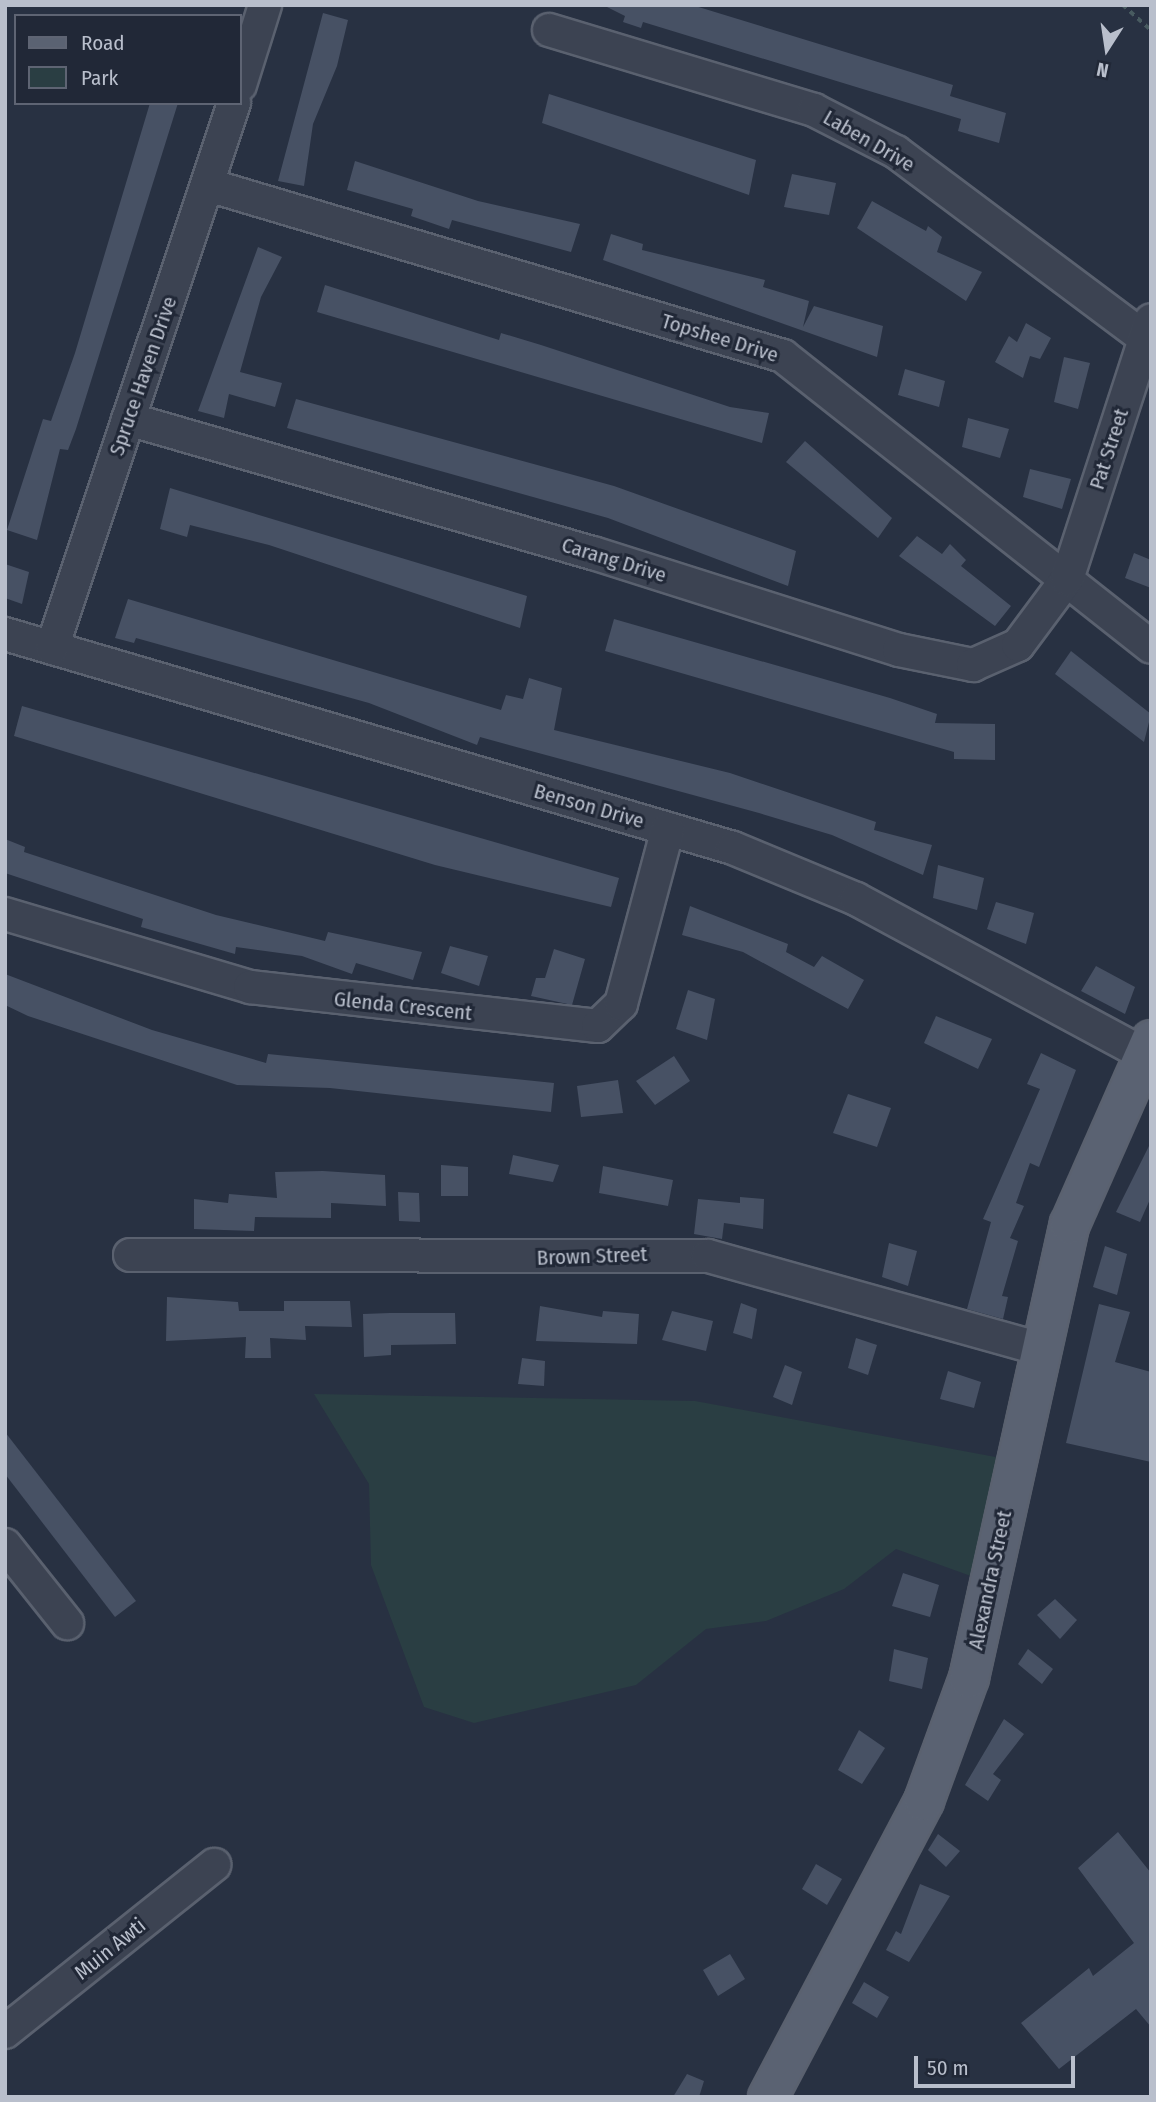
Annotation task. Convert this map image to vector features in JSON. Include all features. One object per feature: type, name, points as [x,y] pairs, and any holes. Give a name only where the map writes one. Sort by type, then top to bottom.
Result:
[{"type":"main road","name":"Alexandra Street","points":[[768,2097],[924,1801],[970,1678],[1070,1224],[1147,1046]]},
{"type":"street","points":[[242,79],[265,5]]},
{"type":"street","name":"Laben Drive","points":[[550,30],[814,110],[867,137],[1148,329]]},
{"type":"street","name":"Spruce Haven Drive","points":[[52,648],[233,105]]},
{"type":"street","name":"Topshee Drive","points":[[208,185],[783,356],[1151,647]]},
{"type":"street","name":"Pat Street","points":[[1067,579],[1148,329]]},
{"type":"street","name":"Carang Drive","points":[[128,419],[965,665],[996,659],[1018,645],[1067,579]]},
{"type":"street","name":"Benson Drive","points":[[5,634],[743,851],[856,899],[1147,1046]]},
{"type":"street","name":"Glenda Crescent","points":[[5,914],[263,990],[598,1026],[621,1004],[668,830]]},
{"type":"street","name":"Brown Street","points":[[130,1255],[695,1255],[1042,1349]]},
{"type":"street","points":[[5,1545],[67,1623]]},
{"type":"street","name":"Muin Awti","points":[[5,2032],[214,1865]]},
{"type":"path","points":[[1123,5],[1151,30]]},
{"type":"green space","points":[[314,1394],[695,1401],[1017,1461],[993,1584],[896,1549],[844,1589],[766,1621],[706,1629],[636,1685],[474,1723],[424,1707],[371,1565],[369,1484]]},
{"type":"building","points":[[603,5],[692,5],[953,85],[950,96],[1006,113],[999,143],[958,131],[961,119],[643,22],[641,28],[623,22],[625,16]]},
{"type":"building","points":[[323,13],[348,20],[337,66],[313,124],[304,186],[278,181]]},
{"type":"building","points":[[549,94],[756,160],[749,195],[542,123]]},
{"type":"building","points":[[149,105],[177,105],[76,429],[68,450],[60,449],[37,540],[7,530],[43,419],[51,421],[75,353]]},
{"type":"building","points":[[355,161],[478,201],[580,224],[571,252],[452,220],[449,229],[411,216],[413,209],[347,190]]},
{"type":"building","points":[[792,174],[836,183],[829,215],[784,207]]},
{"type":"building","points":[[872,201],[926,231],[928,226],[942,237],[937,252],[982,272],[966,301],[857,228]]},
{"type":"building","points":[[611,234],[643,244],[642,250],[765,280],[763,287],[809,301],[803,327],[814,306],[883,326],[877,357],[603,260]]},
{"type":"building","points":[[258,247],[282,257],[261,297],[240,372],[282,383],[275,407],[229,394],[224,418],[198,411]]},
{"type":"building","points":[[325,285],[499,340],[501,333],[541,345],[730,407],[769,413],[762,443],[317,312]]},
{"type":"building","points":[[1026,323],[1051,338],[1040,359],[1030,356],[1023,378],[995,362],[1009,336],[1017,342]]},
{"type":"building","points":[[1064,357],[1090,363],[1078,409],[1054,402]]},
{"type":"building","points":[[905,369],[945,381],[939,407],[898,395]]},
{"type":"building","points":[[296,399],[614,486],[796,551],[788,586],[608,518],[287,428]]},
{"type":"building","points":[[968,418],[1009,429],[1000,458],[962,447]]},
{"type":"building","points":[[805,441],[892,518],[878,538],[786,462]]},
{"type":"building","points":[[1030,469],[1071,479],[1062,509],[1023,497]]},
{"type":"building","points":[[170,488],[527,596],[520,628],[269,545],[190,525],[187,537],[160,529]]},
{"type":"building","points":[[917,536],[942,554],[950,544],[966,560],[961,566],[1011,606],[995,626],[899,556]]},
{"type":"building","points":[[1134,553],[1151,560],[1151,588],[1125,578]]},
{"type":"building","points":[[5,564],[29,572],[22,604],[5,598]]},
{"type":"building","points":[[128,599],[501,710],[506,695],[523,699],[529,678],[562,688],[554,730],[730,773],[876,822],[874,830],[932,845],[923,875],[832,835],[759,813],[480,737],[477,745],[369,703],[136,638],[134,643],[115,638]]},
{"type":"building","points":[[614,619],[890,698],[937,714],[935,723],[995,724],[995,760],[954,759],[954,752],[605,651]]},
{"type":"building","points":[[1071,651],[1151,714],[1144,742],[1055,674]]},
{"type":"building","points":[[22,706],[619,878],[611,907],[435,865],[14,736]]},
{"type":"building","points":[[5,839],[25,847],[24,852],[216,915],[325,941],[328,932],[422,952],[413,980],[356,963],[352,974],[302,956],[236,947],[235,954],[141,927],[143,919],[5,873]]},
{"type":"building","points":[[938,865],[984,878],[977,910],[933,898]]},
{"type":"building","points":[[996,902],[1034,913],[1026,944],[987,929]]},
{"type":"building","points":[[690,906],[788,944],[786,952],[814,967],[822,956],[864,980],[848,1009],[743,952],[682,935]]},
{"type":"building","points":[[450,946],[488,956],[479,986],[441,973]]},
{"type":"building","points":[[554,949],[585,959],[572,1005],[531,996],[536,978],[545,978]]},
{"type":"building","points":[[1096,966],[1135,987],[1125,1014],[1081,991]]},
{"type":"building","points":[[5,974],[152,1030],[266,1063],[268,1054],[554,1083],[551,1112],[330,1088],[237,1085],[28,1016],[5,1005]]},
{"type":"building","points":[[688,990],[715,999],[707,1040],[676,1029]]},
{"type":"building","points":[[936,1016],[992,1039],[978,1069],[924,1043]]},
{"type":"building","points":[[1041,1053],[1076,1070],[1039,1167],[1030,1163],[1016,1203],[1024,1206],[1010,1238],[1018,1241],[1002,1296],[1008,1297],[1003,1319],[967,1309],[991,1222],[983,1219],[1040,1089],[1027,1084]]},
{"type":"building","points":[[674,1056],[690,1081],[655,1105],[636,1081]]},
{"type":"building","points":[[618,1080],[623,1113],[581,1117],[577,1086]]},
{"type":"building","points":[[848,1094],[891,1108],[877,1147],[833,1133]]},
{"type":"building","points":[[1151,1142],[1151,1197],[1140,1222],[1116,1212]]},
{"type":"building","points":[[513,1155],[559,1165],[553,1182],[509,1174]]},
{"type":"building","points":[[441,1165],[468,1167],[468,1196],[441,1196]]},
{"type":"building","points":[[603,1166],[673,1180],[668,1206],[599,1193]]},
{"type":"building","points":[[323,1171],[385,1175],[386,1206],[331,1203],[331,1218],[255,1217],[254,1231],[194,1229],[194,1199],[228,1203],[229,1194],[277,1198],[275,1172]]},
{"type":"building","points":[[398,1192],[419,1193],[420,1222],[399,1221]]},
{"type":"building","points":[[740,1197],[764,1199],[763,1229],[724,1223],[722,1239],[694,1234],[698,1199],[740,1203]]},
{"type":"building","points":[[889,1243],[917,1251],[908,1286],[882,1277]]},
{"type":"building","points":[[1105,1246],[1127,1254],[1117,1295],[1093,1287]]},
{"type":"building","points":[[167,1297],[238,1302],[239,1311],[284,1311],[284,1301],[350,1301],[352,1327],[305,1326],[306,1340],[270,1338],[271,1358],[245,1358],[246,1337],[166,1341]]},
{"type":"building","points":[[741,1303],[757,1309],[752,1339],[733,1333]]},
{"type":"building","points":[[1099,1304],[1130,1312],[1115,1362],[1151,1372],[1151,1462],[1066,1443]]},
{"type":"building","points":[[540,1306],[602,1317],[603,1311],[639,1314],[637,1344],[536,1341]]},
{"type":"building","points":[[672,1311],[713,1321],[706,1351],[662,1340]]},
{"type":"building","points":[[455,1313],[456,1344],[391,1345],[391,1355],[364,1357],[363,1314]]},
{"type":"building","points":[[856,1338],[877,1345],[868,1375],[848,1368]]},
{"type":"building","points":[[522,1358],[545,1361],[544,1386],[518,1384]]},
{"type":"building","points":[[785,1365],[802,1372],[792,1405],[773,1397]]},
{"type":"building","points":[[948,1371],[981,1382],[974,1408],[940,1399]]},
{"type":"building","points":[[5,1432],[136,1601],[115,1617],[5,1474]]},
{"type":"building","points":[[903,1573],[939,1585],[930,1617],[892,1606]]},
{"type":"building","points":[[1055,1599],[1077,1620],[1060,1639],[1037,1615]]},
{"type":"building","points":[[894,1649],[928,1658],[922,1689],[889,1681]]},
{"type":"building","points":[[1028,1649],[1053,1669],[1042,1684],[1018,1664]]},
{"type":"building","points":[[1004,1719],[1024,1734],[993,1774],[1001,1780],[988,1801],[965,1785]]},
{"type":"building","points":[[859,1730],[885,1748],[862,1784],[838,1770]]},
{"type":"building","points":[[1118,1832],[1151,1873],[1151,2027],[1136,2009],[1059,2069],[1021,2023],[1089,1968],[1093,1976],[1134,1943],[1078,1868]]},
{"type":"building","points":[[938,1834],[960,1851],[946,1867],[928,1850]]},
{"type":"building","points":[[816,1864],[842,1879],[827,1905],[802,1889]]},
{"type":"building","points":[[920,1884],[950,1896],[909,1962],[886,1950],[896,1931],[901,1934]]},
{"type":"building","points":[[730,1954],[745,1979],[718,1996],[703,1970]]},
{"type":"building","points":[[864,1982],[889,1997],[877,2018],[852,2003]]},
{"type":"building","points":[[687,2074],[704,2081],[699,2097],[673,2097]]}]
